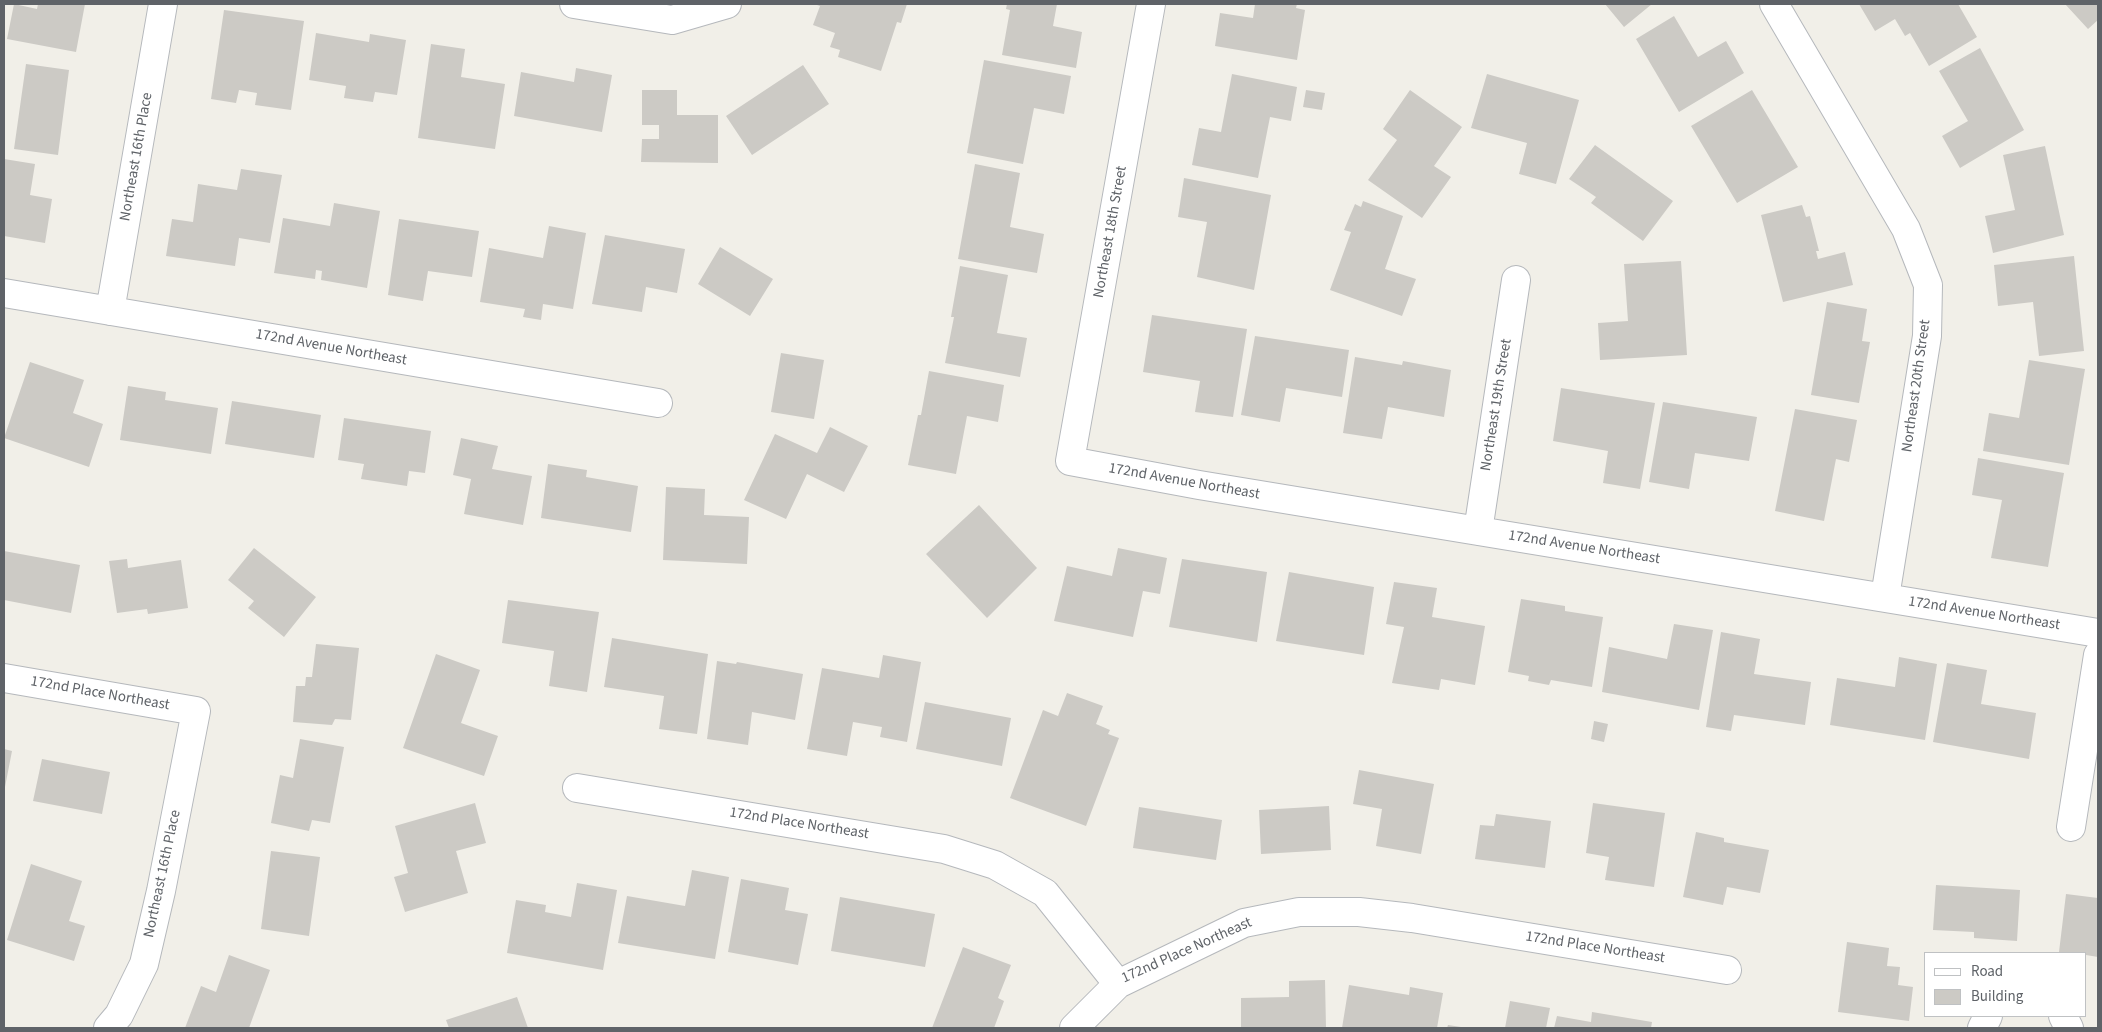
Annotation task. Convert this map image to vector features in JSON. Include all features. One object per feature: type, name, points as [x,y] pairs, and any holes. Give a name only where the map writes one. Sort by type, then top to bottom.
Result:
[{"type":"street","name":"Northeast 16th Place","points":[[110,311],[163,4]]},
{"type":"street","points":[[574,4],[672,20],[725,5]]},
{"type":"street","name":"Northeast 18th Street","points":[[1070,461],[1151,4]]},
{"type":"street","name":"Northeast 20th Street","points":[[1774,4],[1906,229],[1928,285],[1927,336],[1885,597]]},
{"type":"street","name":"Northeast 19th Street","points":[[1478,531],[1516,280]]},
{"type":"street","name":"172nd Avenue Northeast","points":[[4,293],[658,403]]},
{"type":"street","name":"172nd Avenue Northeast","points":[[1070,461],[1160,478],[2098,633]]},
{"type":"street","points":[[2071,827],[2098,655]]},
{"type":"street","name":"172nd Place Northeast","points":[[4,678],[196,711]]},
{"type":"street","name":"Northeast 16th Place","points":[[108,1028],[119,1015],[144,964],[161,891],[196,711]]},
{"type":"street","name":"172nd Place Northeast","points":[[578,788],[944,849],[995,865],[1045,893],[1118,984],[1244,923],[1299,912],[1360,912],[1412,918],[1727,970]]},
{"type":"street","points":[[1074,1028],[1118,984]]},
{"type":"building","points":[[14,4],[37,9],[38,4],[85,4],[76,52],[7,39]]},
{"type":"building","points":[[814,4],[907,4],[901,23],[897,22],[881,71],[838,57],[840,50],[830,47],[835,33],[813,25],[820,6]]},
{"type":"building","points":[[1007,4],[1057,4],[1053,26],[1082,32],[1076,68],[1002,55],[1010,10],[1006,9]]},
{"type":"building","points":[[1255,4],[1297,4],[1296,8],[1305,10],[1297,60],[1215,46],[1220,13],[1253,18]]},
{"type":"building","points":[[1605,4],[1652,4],[1624,27]]},
{"type":"building","points":[[1859,4],[1958,4],[1977,37],[1929,66],[1910,33],[1905,36],[1895,19],[1875,31]]},
{"type":"building","points":[[2065,4],[2098,4],[2098,20],[2088,29]]},
{"type":"building","points":[[224,10],[304,21],[291,110],[255,105],[257,93],[239,90],[236,103],[211,99]]},
{"type":"building","points":[[1674,16],[1698,57],[1726,41],[1744,73],[1679,112],[1636,39]]},
{"type":"building","points":[[316,33],[369,42],[370,34],[406,40],[397,95],[375,92],[373,102],[344,98],[346,86],[309,80]]},
{"type":"building","points":[[431,44],[465,49],[461,77],[505,84],[495,149],[418,138]]},
{"type":"building","points":[[1980,48],[2024,130],[1960,168],[1942,136],[1968,121],[1939,71]]},
{"type":"building","points":[[984,60],[1071,76],[1064,114],[1034,108],[1023,164],[967,153]]},
{"type":"building","points":[[26,64],[69,70],[58,155],[14,149]]},
{"type":"building","points":[[803,65],[829,104],[752,155],[726,116]]},
{"type":"building","points":[[576,68],[612,75],[602,132],[514,116],[521,72],[574,82]]},
{"type":"building","points":[[1232,74],[1297,87],[1291,121],[1270,117],[1258,178],[1192,165],[1199,128],[1221,132]]},
{"type":"building","points":[[1487,74],[1579,100],[1556,184],[1519,174],[1527,143],[1471,128]]},
{"type":"building","points":[[642,90],[677,90],[677,115],[718,115],[718,163],[641,162],[642,139],[659,139],[659,125],[642,125]]},
{"type":"building","points":[[1306,90],[1325,93],[1322,110],[1303,107]]},
{"type":"building","points":[[1410,90],[1462,127],[1434,166],[1451,177],[1422,218],[1368,180],[1397,140],[1383,129]]},
{"type":"building","points":[[1752,90],[1798,167],[1737,203],[1691,126]]},
{"type":"building","points":[[1595,145],[1673,201],[1643,241],[1591,203],[1596,197],[1569,179]]},
{"type":"building","points":[[2045,146],[2064,235],[1993,253],[1985,216],[2015,210],[2003,155]]},
{"type":"building","points":[[4,159],[35,164],[30,195],[52,199],[45,243],[4,236]]},
{"type":"building","points":[[975,164],[1020,173],[1010,227],[1044,234],[1037,273],[958,259]]},
{"type":"building","points":[[241,169],[282,175],[270,243],[239,238],[235,266],[166,256],[172,219],[193,222],[198,184],[237,190]]},
{"type":"building","points":[[1184,178],[1271,195],[1254,290],[1197,277],[1207,222],[1178,217]]},
{"type":"building","points":[[1363,201],[1403,216],[1385,269],[1416,279],[1402,316],[1330,290],[1351,232],[1344,230],[1355,204],[1361,207]]},
{"type":"building","points":[[334,203],[380,211],[367,288],[321,280],[322,271],[316,270],[315,279],[274,273],[283,218],[330,226]]},
{"type":"building","points":[[1802,205],[1806,217],[1810,216],[1819,251],[1816,251],[1818,259],[1845,252],[1853,285],[1783,302],[1761,215]]},
{"type":"building","points":[[399,219],[479,231],[472,277],[428,271],[423,301],[388,295]]},
{"type":"building","points":[[549,226],[586,233],[573,309],[543,304],[541,320],[523,317],[525,309],[480,302],[489,248],[543,258]]},
{"type":"building","points":[[605,235],[685,249],[677,293],[646,287],[642,312],[592,304]]},
{"type":"building","points":[[720,247],[773,279],[750,316],[698,284]]},
{"type":"building","points":[[2074,256],[2084,351],[2039,356],[2033,302],[1998,306],[1994,265]]},
{"type":"building","points":[[1681,261],[1687,355],[1600,360],[1598,323],[1628,321],[1624,264]]},
{"type":"building","points":[[960,266],[1008,275],[997,333],[1027,338],[1020,377],[945,363],[954,317],[951,317]]},
{"type":"building","points":[[1827,302],[1867,309],[1862,341],[1870,342],[1859,403],[1811,395]]},
{"type":"building","points":[[1152,315],[1247,329],[1233,417],[1195,412],[1200,381],[1143,372]]},
{"type":"building","points":[[1255,336],[1349,350],[1342,397],[1286,388],[1280,422],[1241,415]]},
{"type":"building","points":[[781,353],[824,360],[814,419],[771,412]]},
{"type":"building","points":[[1355,357],[1402,365],[1403,361],[1451,370],[1444,417],[1388,407],[1382,439],[1343,433]]},
{"type":"building","points":[[2029,360],[2085,369],[2069,465],[1983,451],[1989,413],[2019,418]]},
{"type":"building","points":[[30,362],[84,380],[73,413],[103,424],[89,467],[4,438]]},
{"type":"building","points":[[929,371],[1004,385],[998,422],[967,416],[956,474],[908,465],[918,415],[921,415]]},
{"type":"building","points":[[128,386],[166,392],[165,400],[218,408],[211,454],[120,440]]},
{"type":"building","points":[[1561,388],[1655,403],[1640,489],[1603,483],[1608,451],[1553,441]]},
{"type":"building","points":[[232,401],[321,415],[314,458],[225,444]]},
{"type":"building","points":[[1663,402],[1757,417],[1749,461],[1695,453],[1689,489],[1649,482]]},
{"type":"building","points":[[1795,409],[1857,420],[1849,462],[1836,459],[1824,521],[1775,511]]},
{"type":"building","points":[[344,418],[431,431],[425,473],[409,471],[407,486],[361,479],[364,464],[338,460]]},
{"type":"building","points":[[830,427],[868,446],[844,492],[807,474],[786,519],[744,500],[775,434],[817,453]]},
{"type":"building","points":[[461,438],[498,446],[492,469],[532,476],[523,525],[464,514],[471,479],[453,475]]},
{"type":"building","points":[[1978,458],[2064,473],[2048,567],[1991,558],[2002,500],[1972,495]]},
{"type":"building","points":[[548,464],[587,470],[586,477],[638,486],[631,532],[541,518]]},
{"type":"building","points":[[666,487],[705,489],[704,515],[749,517],[747,564],[663,560]]},
{"type":"building","points":[[979,505],[1037,568],[987,618],[926,554]]},
{"type":"building","points":[[254,548],[316,597],[284,637],[248,608],[254,601],[228,580]]},
{"type":"building","points":[[1118,548],[1167,558],[1160,594],[1143,591],[1133,637],[1054,621],[1067,566],[1112,576]]},
{"type":"building","points":[[4,551],[80,565],[71,613],[4,600]]},
{"type":"building","points":[[127,559],[128,568],[181,560],[188,608],[148,614],[147,609],[117,613],[109,561]]},
{"type":"building","points":[[1182,559],[1267,572],[1257,642],[1169,627]]},
{"type":"building","points":[[1289,572],[1374,587],[1364,655],[1276,641]]},
{"type":"building","points":[[1394,582],[1437,588],[1432,617],[1485,626],[1475,685],[1441,679],[1439,690],[1392,683],[1404,627],[1386,624]]},
{"type":"building","points":[[1521,599],[1565,606],[1565,611],[1603,617],[1592,687],[1551,680],[1549,685],[1528,681],[1529,676],[1508,672]]},
{"type":"building","points":[[508,600],[599,612],[587,692],[549,686],[554,651],[502,643]]},
{"type":"building","points":[[1674,624],[1713,630],[1699,710],[1602,692],[1609,647],[1667,659]]},
{"type":"building","points":[[1721,632],[1760,639],[1754,674],[1811,682],[1805,725],[1734,715],[1731,731],[1706,727]]},
{"type":"building","points":[[612,638],[708,654],[697,734],[659,729],[664,696],[604,687]]},
{"type":"building","points":[[316,644],[359,648],[351,720],[335,719],[332,725],[293,722],[296,686],[305,686],[306,677],[312,677]]},
{"type":"building","points":[[436,654],[480,670],[461,723],[498,736],[484,776],[403,748]]},
{"type":"building","points":[[883,655],[921,662],[907,742],[880,737],[882,727],[853,722],[847,756],[807,749],[822,668],[879,678]]},
{"type":"building","points":[[1899,657],[1937,664],[1925,740],[1830,725],[1837,678],[1895,687]]},
{"type":"building","points":[[717,661],[736,664],[737,662],[803,674],[795,720],[752,712],[748,745],[707,739]]},
{"type":"building","points":[[1947,663],[1987,670],[1981,704],[2036,713],[2029,759],[1933,742]]},
{"type":"building","points":[[1067,693],[1103,706],[1096,724],[1110,730],[1108,734],[1119,738],[1086,826],[1010,798],[1043,710],[1058,716]]},
{"type":"building","points":[[925,702],[1011,718],[1002,766],[916,749]]},
{"type":"building","points":[[1594,721],[1608,724],[1604,742],[1591,739]]},
{"type":"building","points":[[300,739],[344,747],[330,823],[312,820],[309,831],[271,823],[280,775],[293,778]]},
{"type":"building","points":[[4,749],[12,751],[5,787],[4,787]]},
{"type":"building","points":[[42,759],[110,772],[102,814],[33,801]]},
{"type":"building","points":[[1359,770],[1434,784],[1421,854],[1376,846],[1382,809],[1353,804]]},
{"type":"building","points":[[475,803],[486,843],[456,851],[468,893],[405,912],[394,877],[408,873],[395,826]]},
{"type":"building","points":[[1593,803],[1665,813],[1654,887],[1605,880],[1609,857],[1586,853]]},
{"type":"building","points":[[1329,806],[1331,850],[1261,854],[1259,810]]},
{"type":"building","points":[[1139,807],[1222,820],[1216,860],[1133,848]]},
{"type":"building","points":[[1496,814],[1551,821],[1545,868],[1475,859],[1480,825],[1494,826]]},
{"type":"building","points":[[1696,832],[1724,838],[1724,842],[1769,850],[1760,893],[1727,887],[1723,905],[1683,897]]},
{"type":"building","points":[[271,851],[320,857],[309,936],[261,929]]},
{"type":"building","points":[[31,864],[82,881],[69,921],[85,926],[74,961],[7,940]]},
{"type":"building","points":[[692,870],[729,877],[715,959],[618,943],[627,896],[685,906]]},
{"type":"building","points":[[741,879],[789,888],[785,910],[808,914],[798,965],[728,952]]},
{"type":"building","points":[[577,883],[617,890],[603,970],[507,953],[516,900],[546,905],[545,912],[571,917]]},
{"type":"building","points":[[1936,885],[2020,890],[2017,941],[1974,938],[1974,932],[1933,930]]},
{"type":"building","points":[[2066,894],[2098,898],[2098,957],[2087,955],[2087,952],[2059,952]]},
{"type":"building","points":[[840,897],[935,914],[925,967],[831,951]]},
{"type":"building","points":[[1847,942],[1889,948],[1887,966],[1900,967],[1898,985],[1913,987],[1909,1021],[1838,1012]]},
{"type":"building","points":[[963,947],[1011,965],[998,998],[1004,1001],[994,1028],[932,1028]]},
{"type":"building","points":[[229,955],[270,970],[249,1028],[185,1028],[201,986],[216,992]]},
{"type":"building","points":[[1325,980],[1326,1028],[1241,1028],[1241,998],[1289,997],[1289,981]]},
{"type":"building","points":[[1349,985],[1409,995],[1410,987],[1443,993],[1437,1028],[1342,1028]]},
{"type":"building","points":[[517,997],[528,1028],[449,1028],[446,1020]]},
{"type":"building","points":[[1510,1001],[1550,1008],[1546,1028],[1505,1028]]},
{"type":"building","points":[[1592,1012],[1652,1022],[1651,1028],[1554,1028],[1557,1016],[1591,1022]]},
{"type":"building","points":[[1448,1025],[1461,1027],[1461,1028],[1447,1028]]}]
